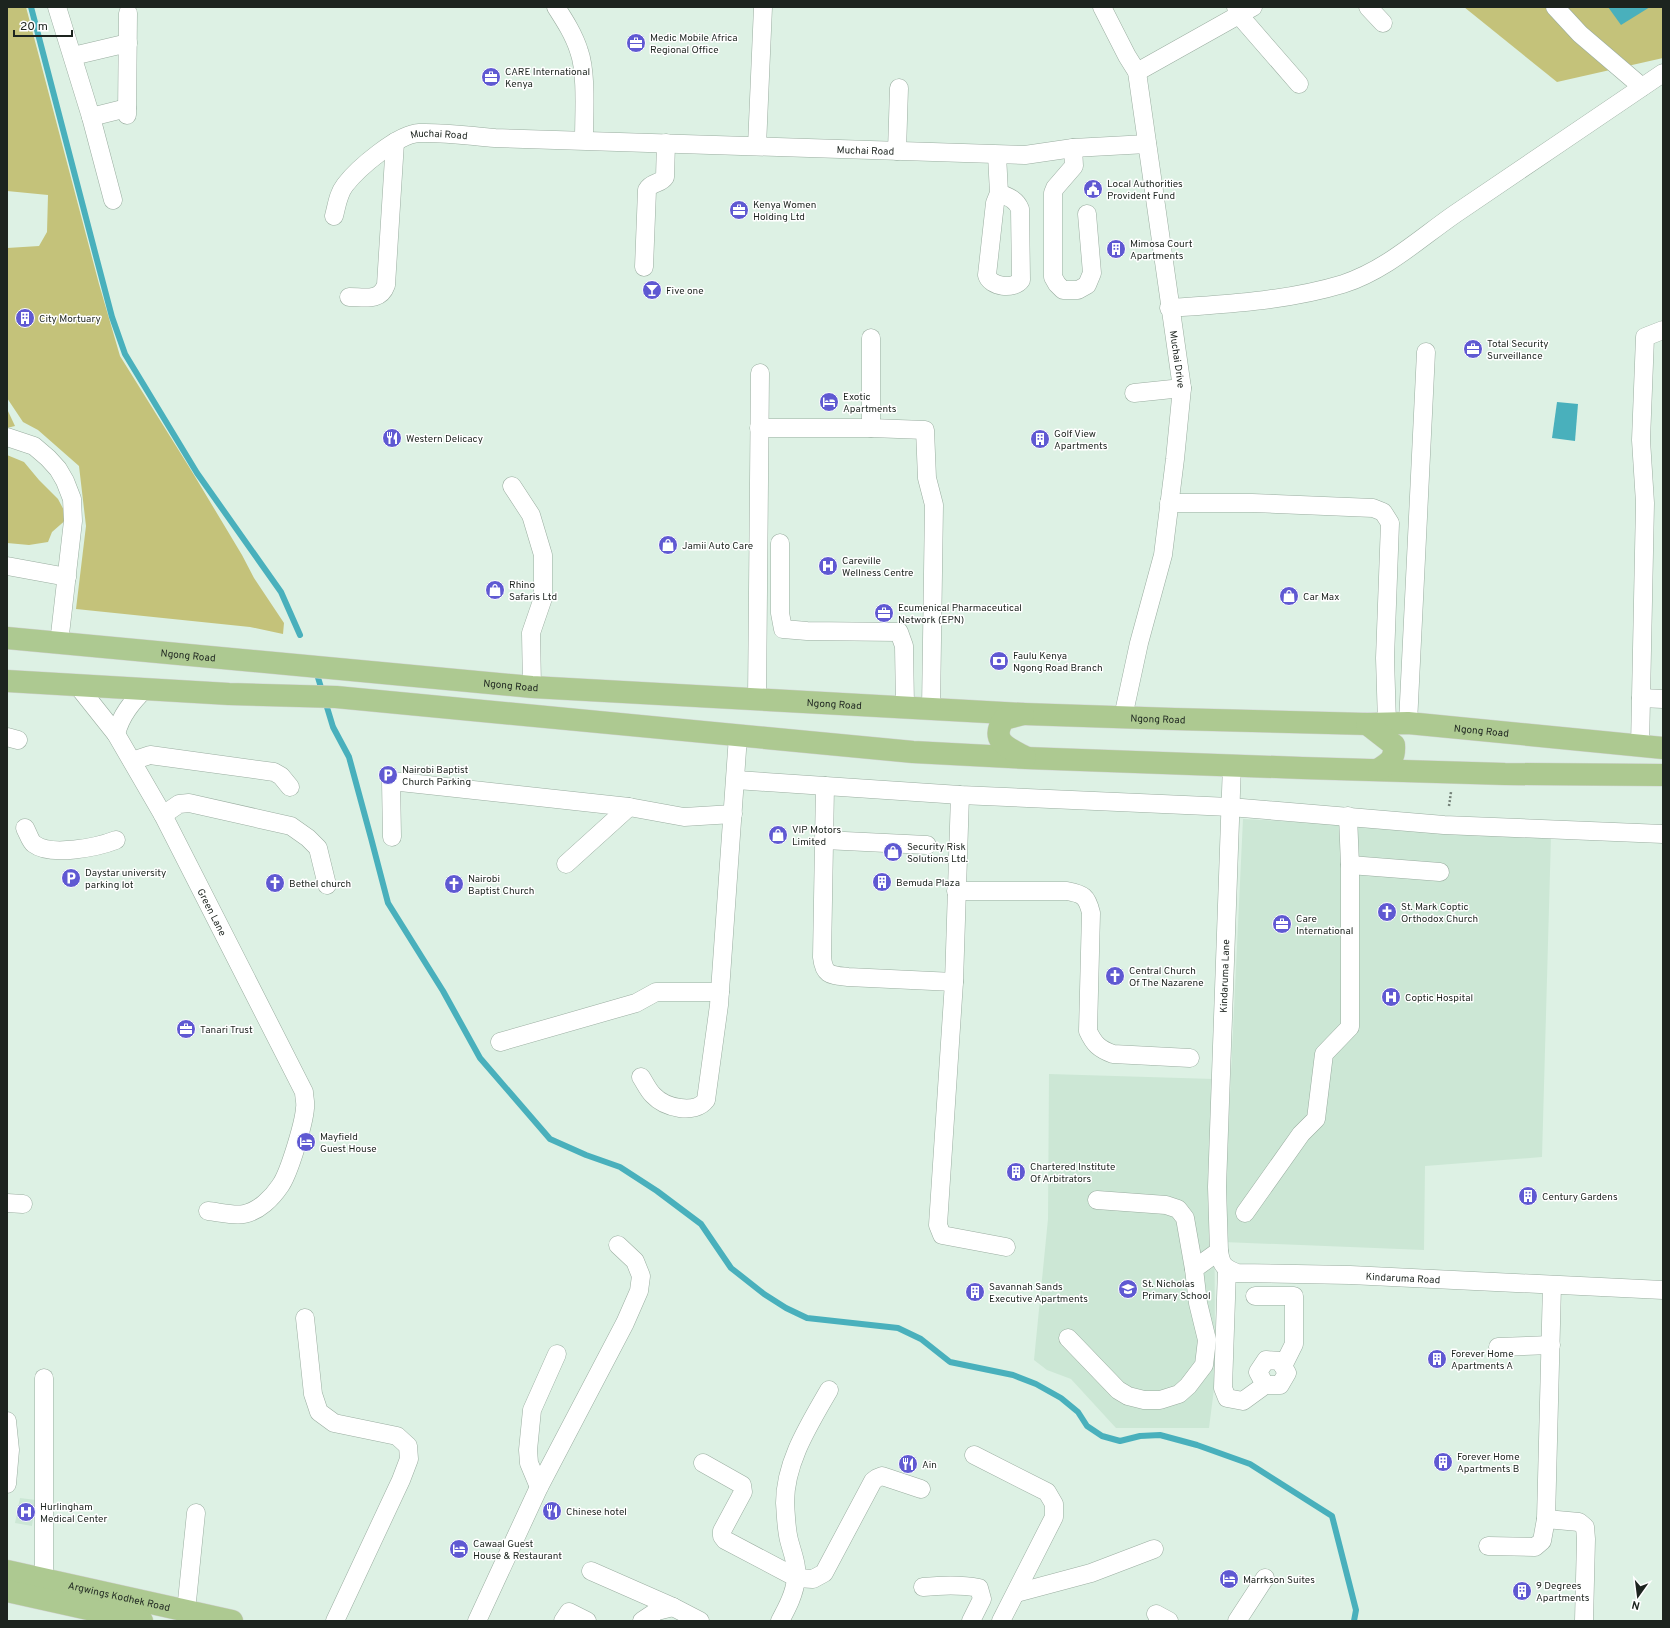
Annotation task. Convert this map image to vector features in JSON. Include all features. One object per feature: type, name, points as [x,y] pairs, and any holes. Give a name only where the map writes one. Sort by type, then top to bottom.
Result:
[{"type":"main road","name":"Ngong Road","points":[[7,638],[532,687],[757,700],[905,706],[1024,714],[1387,723],[1663,748]]},
{"type":"main road","points":[[7,681],[229,694],[336,697],[913,752],[1026,758],[1232,764],[1302,768],[1505,774],[1663,775]]},
{"type":"main road","points":[[1024,714],[1004,719],[999,728],[999,736],[1006,747],[1026,758]]},
{"type":"main road","points":[[1379,770],[1391,761],[1395,754],[1394,745],[1387,723]]},
{"type":"main road","name":"Argwings Kodhek Road","points":[[7,1571],[232,1621]]},
{"type":"main road","name":"Argwings Kodhek Road","points":[[7,1591],[142,1621]]},
{"type":"street","points":[[57,7],[91,117],[113,200]]},
{"type":"street","points":[[556,7],[574,37],[580,52],[583,68],[584,140]]},
{"type":"street","points":[[757,146],[762,7]]},
{"type":"street","name":"Muchai Drive","points":[[1102,7],[1127,56],[1137,72],[1169,308],[1182,388],[1163,555],[1139,643],[1122,717]]},
{"type":"street","points":[[1368,7],[1383,23]]},
{"type":"street","points":[[1555,7],[1580,34],[1642,87]]},
{"type":"street","points":[[1137,72],[1243,10],[1299,84]]},
{"type":"street","points":[[91,117],[127,112],[128,13]]},
{"type":"street","points":[[73,56],[128,43]]},
{"type":"street","points":[[1169,308],[1246,302],[1313,291],[1344,283],[1372,271],[1394,260],[1453,216],[1663,73]]},
{"type":"street","points":[[897,151],[899,88]]},
{"type":"street","name":"Muchai Road","points":[[334,216],[338,199],[346,184],[386,146],[402,137],[418,133],[495,138],[997,155],[1025,155],[1072,148],[1147,144]]},
{"type":"street","points":[[349,297],[376,297],[383,292],[386,285],[395,142]]},
{"type":"street","points":[[644,267],[647,190],[649,186],[663,181],[665,177],[666,143]]},
{"type":"street","points":[[1072,148],[1074,166],[1055,188],[1053,193],[1053,277],[1063,290],[1078,290],[1087,285],[1092,273],[1087,214]]},
{"type":"street","points":[[997,155],[999,193]]},
{"type":"street","points":[[1640,747],[1646,503],[1641,440],[1645,337],[1663,330]]},
{"type":"street","points":[[871,338],[871,428]]},
{"type":"street","points":[[1387,723],[1426,352]]},
{"type":"street","points":[[757,700],[760,374]]},
{"type":"street","points":[[1134,393],[1182,388]]},
{"type":"street","points":[[759,428],[871,428],[925,430],[927,478],[934,505],[931,708]]},
{"type":"street","points":[[7,438],[34,446],[58,469],[65,481],[72,500],[73,521],[59,643]]},
{"type":"street","points":[[512,486],[531,515],[543,555],[543,598],[531,633],[532,687]]},
{"type":"street","points":[[1170,503],[1252,502],[1373,508],[1383,512],[1390,523],[1385,658],[1387,723]]},
{"type":"street","points":[[780,543],[780,614],[783,630],[899,632],[904,646],[905,706]]},
{"type":"street","points":[[7,566],[67,577]]},
{"type":"street","name":"Green Lane","points":[[77,685],[116,734],[163,816],[304,1092],[306,1106],[303,1121],[288,1173],[281,1186],[269,1199],[255,1210],[244,1214],[208,1211]]},
{"type":"street","points":[[116,734],[119,723],[131,702],[144,689]]},
{"type":"street","points":[[1641,698],[1663,699]]},
{"type":"street","points":[[641,1076],[651,1094],[670,1106],[696,1108],[703,1105],[706,1100],[720,992],[738,736]]},
{"type":"street","points":[[132,761],[150,755],[274,772],[281,776],[290,787]]},
{"type":"street","name":"Kindaruma Lane","points":[[1219,1251],[1217,1187],[1232,764]]},
{"type":"street","points":[[392,837],[391,780],[629,807],[684,817],[733,814]]},
{"type":"street","points":[[736,780],[960,795],[1230,807],[1444,825],[1663,834]]},
{"type":"street","points":[[825,786],[822,957],[823,966],[826,972],[841,976],[954,982]]},
{"type":"street","points":[[960,795],[954,982],[938,1225],[942,1235],[1006,1247]]},
{"type":"street","points":[[163,816],[178,804],[188,802],[291,826],[308,838],[318,848],[327,885]]},
{"type":"street","points":[[566,864],[629,807]]},
{"type":"street","points":[[1245,1213],[1301,1134],[1316,1119],[1324,1054],[1350,1027],[1350,865],[1348,816]]},
{"type":"street","points":[[25,828],[34,844],[45,849],[72,850],[103,846],[116,840]]},
{"type":"street","points":[[824,840],[927,845]]},
{"type":"street","points":[[1350,865],[1440,872]]},
{"type":"street","points":[[956,891],[1067,891],[1079,893],[1088,900],[1091,913],[1088,1031],[1094,1043],[1101,1050],[1113,1054],[1190,1058]]},
{"type":"street","points":[[500,1042],[636,1003],[656,992],[720,992]]},
{"type":"street","points":[[1068,1338],[1118,1390],[1144,1400],[1160,1400],[1179,1394],[1188,1386],[1204,1365],[1207,1340],[1198,1303],[1185,1218],[1178,1208],[1166,1205],[1097,1200]]},
{"type":"street","points":[[477,1621],[539,1487],[591,1385],[625,1323],[640,1291],[641,1276],[635,1261],[618,1245]]},
{"type":"street","points":[[1194,1269],[1219,1251]]},
{"type":"street","points":[[1219,1251],[1220,1261],[1227,1269],[1223,1388],[1227,1398],[1243,1401],[1265,1385],[1258,1372],[1266,1360],[1280,1360],[1283,1366],[1294,1344],[1294,1296],[1255,1296]]},
{"type":"street","name":"Kindaruma Road","points":[[1227,1269],[1237,1273],[1350,1275],[1552,1286],[1663,1290]]},
{"type":"street","points":[[1488,1546],[1535,1547],[1542,1541],[1546,1519],[1552,1286]]},
{"type":"street","points":[[305,1318],[313,1394],[319,1412],[334,1423],[397,1436],[408,1446],[409,1458],[401,1480],[335,1621]]},
{"type":"street","points":[[1498,1347],[1550,1345]]},
{"type":"street","points":[[539,1487],[529,1463],[528,1450],[532,1410],[557,1354]]},
{"type":"street","points":[[44,1378],[44,1579]]},
{"type":"street","points":[[780,1621],[788,1606],[797,1578],[796,1564],[789,1537],[785,1502],[788,1474],[805,1430],[828,1390]]},
{"type":"street","points":[[7,1420],[10,1450],[7,1484]]},
{"type":"street","points":[[974,1455],[1047,1492],[1054,1504],[1054,1517],[1001,1621]]},
{"type":"street","points":[[703,1462],[742,1485],[744,1488],[722,1531],[722,1536],[725,1540],[797,1578],[814,1579],[824,1573],[873,1481],[877,1478],[882,1476],[921,1489]]},
{"type":"street","points":[[186,1611],[196,1513]]},
{"type":"street","points":[[1546,1519],[1579,1522],[1585,1527],[1584,1621]]},
{"type":"street","points":[[1016,1593],[1091,1573],[1154,1549]]},
{"type":"street","points":[[591,1571],[673,1607],[700,1621]]},
{"type":"street","points":[[1237,1621],[1265,1578]]},
{"type":"street","points":[[923,1587],[945,1585],[979,1588],[982,1599],[972,1621]]},
{"type":"street","points":[[642,1621],[657,1611],[673,1607]]},
{"type":"street","points":[[563,1621],[569,1612],[587,1621]]},
{"type":"shaded area","points":[[7,7],[26,7],[99,284],[120,356],[191,470],[242,555],[254,578],[284,623],[283,634],[250,627],[76,609],[86,526],[79,466],[38,430],[23,422],[7,398],[7,248],[39,246],[47,232],[48,195],[7,191]]},
{"type":"shaded area","points":[[1464,7],[1663,7],[1663,58],[1557,82]]},
{"type":"shaded area","points":[[7,409],[15,426],[7,428]]},
{"type":"shaded area","points":[[7,455],[24,462],[58,499],[68,518],[52,532],[48,542],[29,545],[7,543]]},
{"type":"shaded area","name":"Coptic Hospital","points":[[1243,819],[1551,836],[1542,1157],[1425,1166],[1424,1250],[1223,1242]]},
{"type":"shaded area","name":"St. Nicholas Primary School","points":[[1049,1074],[1214,1079],[1215,1381],[1209,1428],[1116,1428],[1071,1379],[1047,1370],[1034,1360],[1048,1219]]},
{"type":"shaded area","name":"Hurlingham Medical Center","points":[[20,1498],[36,1500],[32,1526],[15,1523]]},
{"type":"water","points":[[1608,7],[1650,7],[1621,25]]},
{"type":"water","points":[[1557,402],[1578,404],[1575,441],[1552,438]]},
{"type":"waterway","points":[[31,7],[112,317],[125,354],[197,473],[281,592],[300,635]]},
{"type":"waterway","points":[[316,671],[333,727],[349,757],[388,903],[443,991],[480,1058],[550,1139],[586,1155],[620,1167],[657,1191],[701,1224],[731,1268],[764,1294],[786,1308],[807,1318],[898,1328],[921,1339],[950,1362],[1013,1375],[1036,1384],[1061,1398],[1078,1412],[1087,1426],[1102,1436],[1120,1441],[1140,1436],[1160,1435],[1197,1445],[1250,1464],[1332,1516],[1356,1610],[1354,1621]]},
{"type":"place","name":"Medic Mobile Africa Regional Office","points":[[636,43]]},
{"type":"place","name":"CARE International Kenya","points":[[491,77]]},
{"type":"place","name":"Local Authorities Provident Fund","points":[[1093,189]]},
{"type":"place","name":"Kenya Women Holding Ltd","points":[[739,210]]},
{"type":"place","name":"Mimosa Court Apartments","points":[[1116,249]]},
{"type":"place","name":"Five one","points":[[652,290]]},
{"type":"place","name":"City Mortuary","points":[[25,318]]},
{"type":"place","name":"Total Security Surveillance","points":[[1473,349]]},
{"type":"place","name":"Exotic Apartments","points":[[829,402]]},
{"type":"place","name":"Western Delicacy","points":[[392,438]]},
{"type":"place","name":"Golf View Apartments","points":[[1040,439]]},
{"type":"place","name":"Jamii Auto Care","points":[[668,545]]},
{"type":"place","name":"Careville Wellness Centre","points":[[828,566]]},
{"type":"place","name":"Rhino Safaris Ltd","points":[[495,590]]},
{"type":"place","name":"Car Max","points":[[1289,596]]},
{"type":"place","name":"Ecumenical Pharmaceutical Network (EPN)","points":[[884,613]]},
{"type":"place","name":"Faulu Kenya Ngong Road Branch","points":[[999,661]]},
{"type":"place","name":"Nairobi Baptist Church Parking","points":[[388,775]]},
{"type":"place","name":"VIP Motors Limited","points":[[778,835]]},
{"type":"place","name":"Security Risk Solutions Ltd.","points":[[893,852]]},
{"type":"place","name":"Daystar university parking lot","points":[[71,878]]},
{"type":"place","name":"Bemuda Plaza","points":[[882,882]]},
{"type":"place","name":"Bethel church","points":[[275,883]]},
{"type":"place","name":"Nairobi Baptist Church","points":[[454,884]]},
{"type":"place","name":"St. Mark Coptic Orthodox Church","points":[[1387,912]]},
{"type":"place","name":"Care International","points":[[1282,924]]},
{"type":"place","name":"Central Church Of The Nazarene","points":[[1115,976]]},
{"type":"place","name":"Coptic Hospital","points":[[1391,997]]},
{"type":"place","name":"Tanari Trust","points":[[186,1029]]},
{"type":"place","name":"Mayfield Guest House","points":[[306,1142]]},
{"type":"place","name":"Chartered Institute Of Arbitrators","points":[[1016,1172]]},
{"type":"place","name":"Century Gardens","points":[[1528,1196]]},
{"type":"place","name":"St. Nicholas Primary School","points":[[1128,1289]]},
{"type":"place","name":"Savannah Sands Executive Apartments","points":[[975,1292]]},
{"type":"place","name":"Forever Home Apartments A","points":[[1437,1359]]},
{"type":"place","name":"Forever Home Apartments B","points":[[1443,1462]]},
{"type":"place","name":"Ain","points":[[908,1464]]},
{"type":"place","name":"Chinese hotel","points":[[552,1511]]},
{"type":"place","name":"Hurlingham Medical Center","points":[[26,1512]]},
{"type":"place","name":"Cawaal Guest House & Restaurant","points":[[459,1549]]},
{"type":"place","name":"Marrkson Suites","points":[[1229,1579]]},
{"type":"place","name":"9 Degrees Apartments","points":[[1522,1591]]}]
